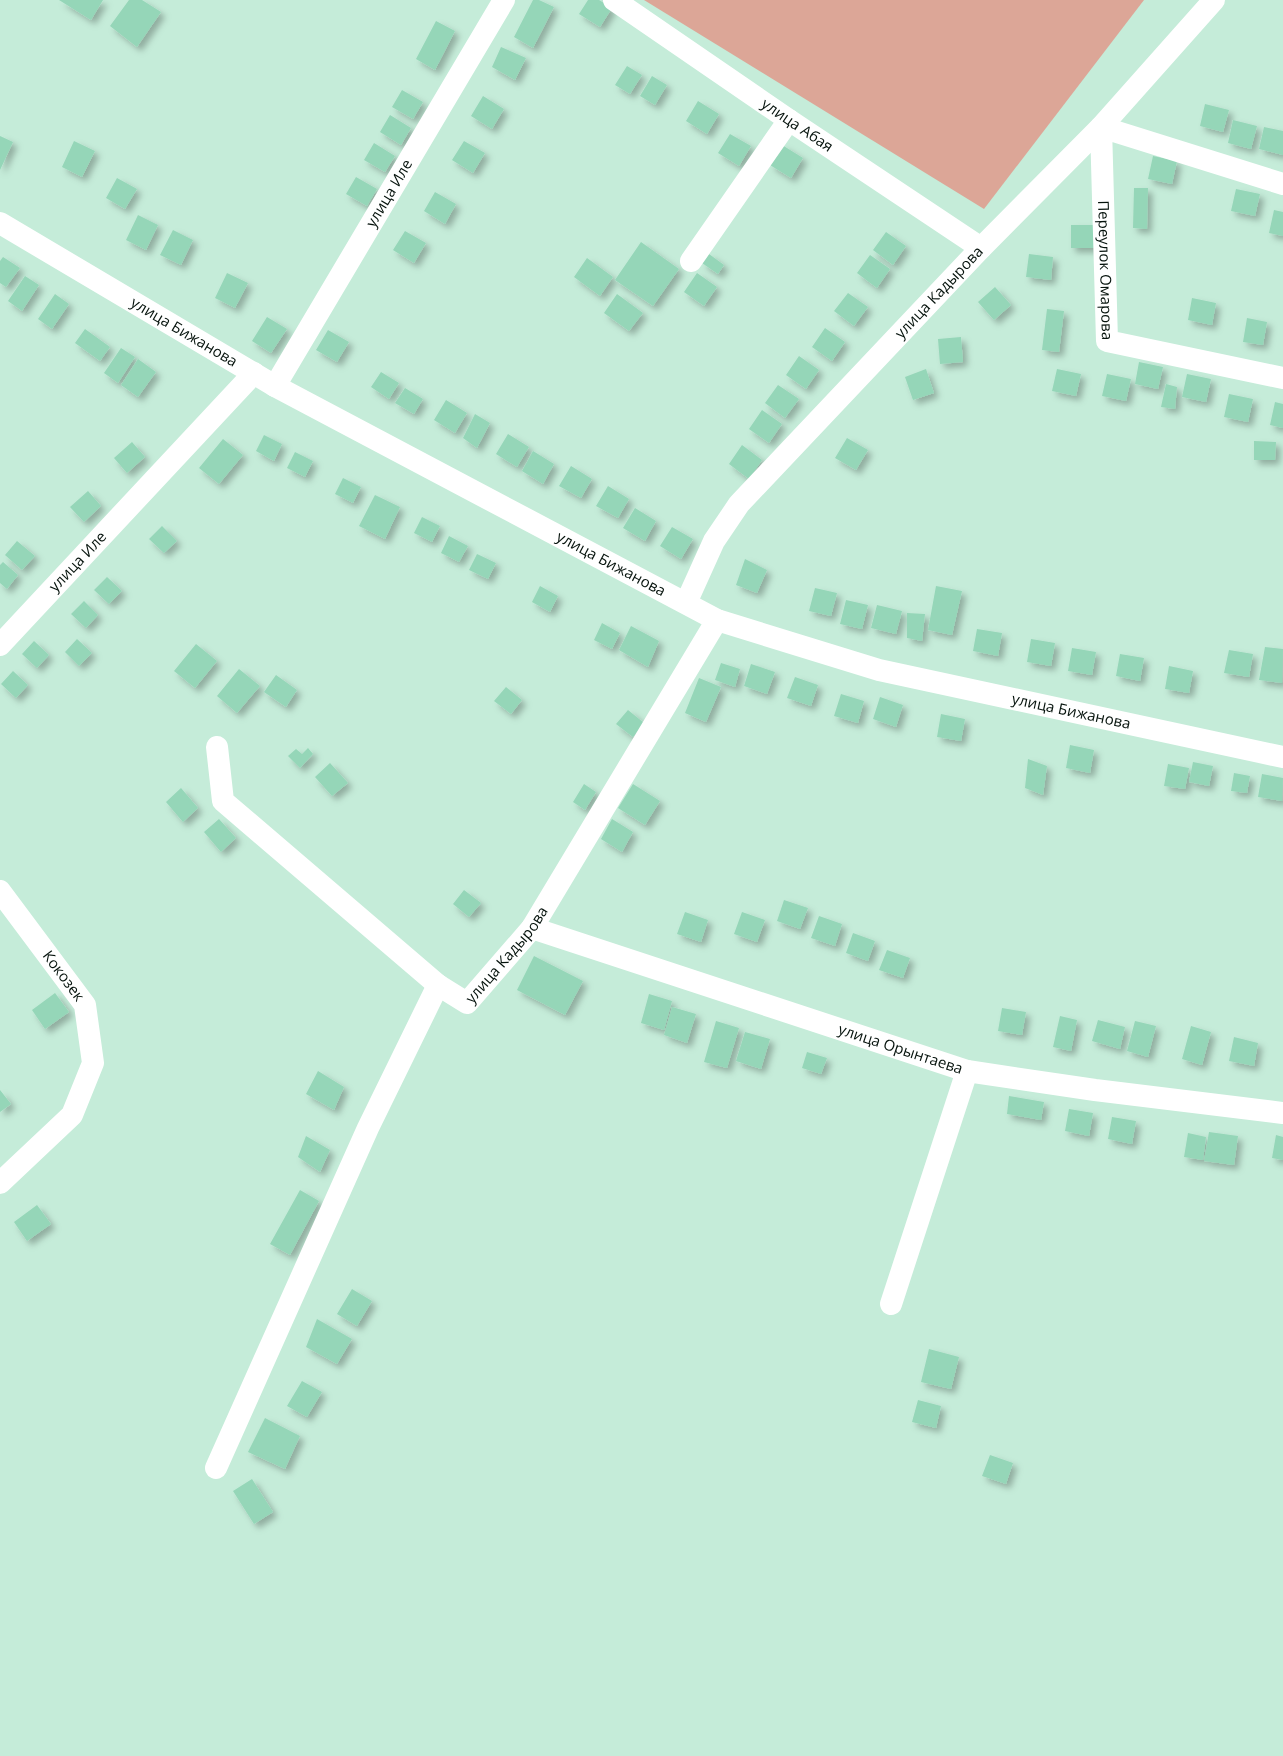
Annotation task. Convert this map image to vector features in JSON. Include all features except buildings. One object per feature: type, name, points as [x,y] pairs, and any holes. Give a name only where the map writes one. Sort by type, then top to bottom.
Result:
[{"type":"street","name":"улица Иле","points":[[275,386],[504,0]]},
{"type":"street","name":"улица Абая","points":[[614,0],[981,248]]},
{"type":"street","name":"улица Кадырова","points":[[686,603],[714,541],[739,504],[981,248],[1101,127],[1214,0]]},
{"type":"street","points":[[692,261],[789,120]]},
{"type":"street","points":[[1101,127],[1283,184]]},
{"type":"street","name":"Переулок Омарова","points":[[1101,127],[1107,341],[1283,378]]},
{"type":"street","name":"улица Бижанова","points":[[0,223],[275,386],[717,620],[879,670],[1283,757]]},
{"type":"street","name":"улица Иле","points":[[0,645],[254,373]]},
{"type":"street","name":"улица Кадырова","points":[[217,747],[223,801],[438,985],[467,1003],[532,928],[717,620]]},
{"type":"street","name":"Кокозек","points":[[0,891],[85,1005],[93,1063],[72,1115],[0,1183]]},
{"type":"street","name":"улица Орынтаева","points":[[532,928],[967,1071],[1095,1090],[1283,1113]]},
{"type":"street","points":[[216,1468],[368,1128],[438,985]]},
{"type":"street","points":[[891,1304],[967,1071]]},
{"type":"shaded area","points":[[644,0],[1144,0],[984,209]]}]
